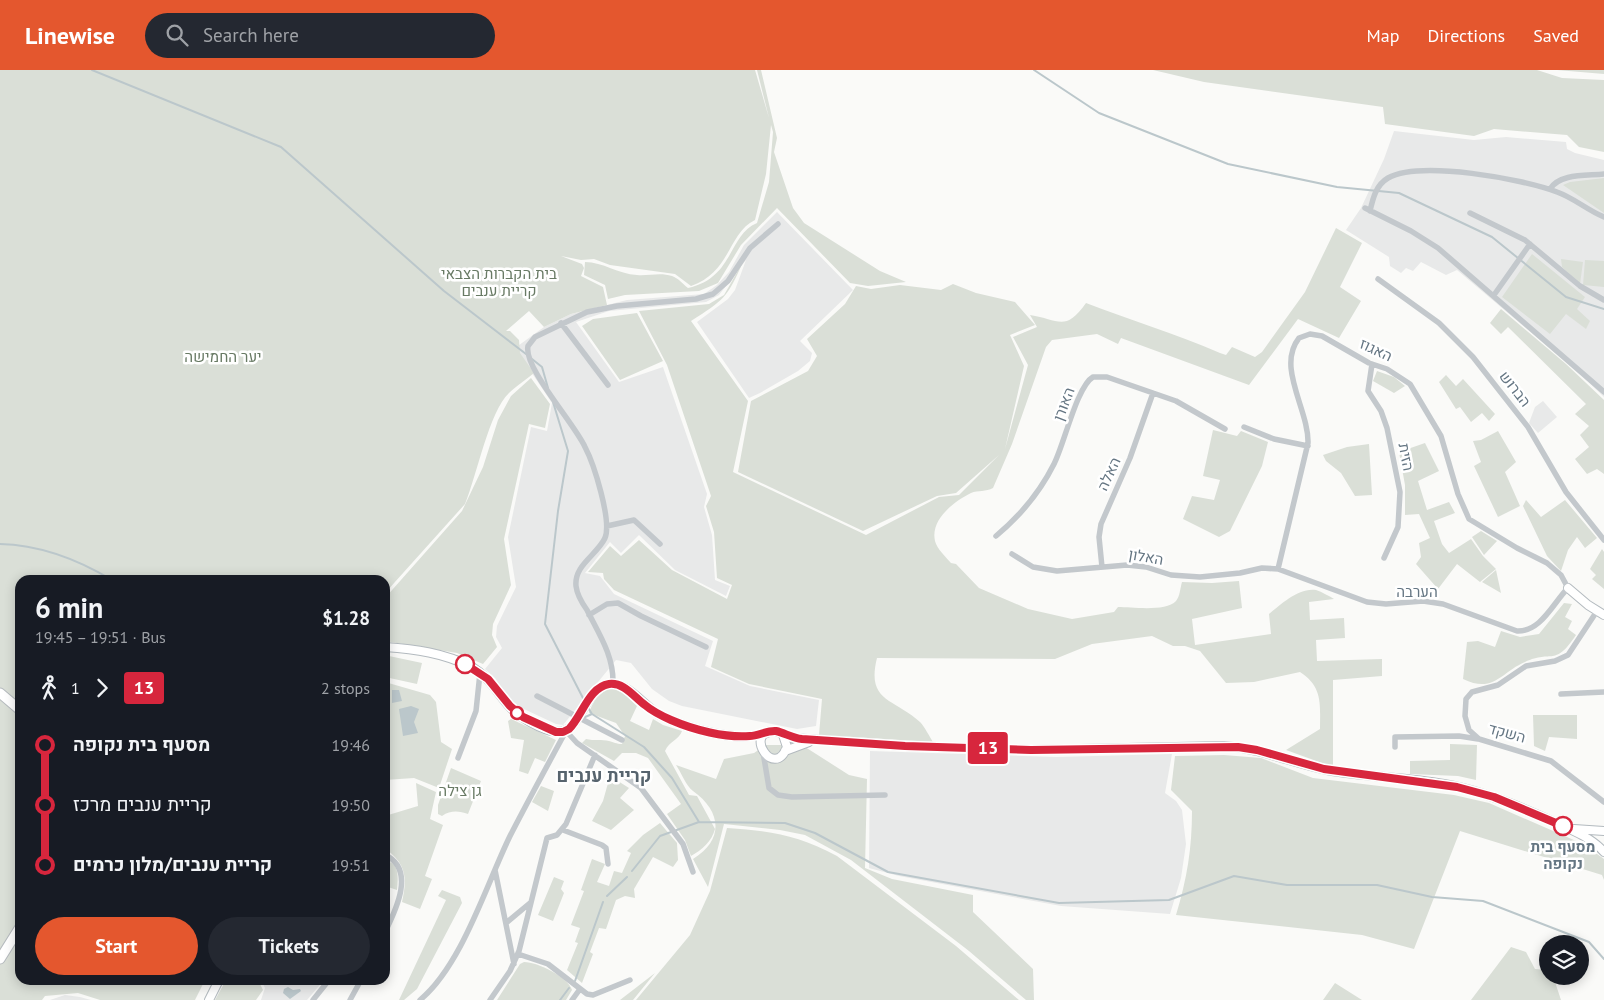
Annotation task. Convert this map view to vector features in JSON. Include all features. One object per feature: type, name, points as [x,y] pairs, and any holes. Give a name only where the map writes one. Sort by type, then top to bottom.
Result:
[{"type":"main road","points":[[1568,588],[1601,613]]},
{"type":"main road","points":[[390,648],[446,657],[480,673],[493,683],[519,714],[552,731],[566,731],[596,691],[604,686],[613,684],[624,688],[645,706],[672,720],[704,731],[738,736],[753,736],[775,731],[793,738],[819,740],[905,746],[1031,750],[1224,746],[1250,748],[1324,769],[1457,787],[1512,804],[1566,827],[1601,846],[1604,852]]},
{"type":"main road","points":[[0,693],[15,706]]},
{"type":"main road","points":[[762,750],[762,740],[767,733]]},
{"type":"main road","points":[[783,735],[787,742],[786,751]]},
{"type":"main road","points":[[738,736],[770,757],[778,757],[802,744],[819,740]]},
{"type":"main road","points":[[1566,827],[1591,832],[1604,830]]},
{"type":"main road","points":[[0,959],[15,935]]},
{"type":"main road","points":[[209,1000],[216,985]]},
{"type":"street","points":[[1604,217],[1593,213],[1573,199],[1550,189],[1510,179],[1467,173],[1397,175],[1388,178],[1378,187],[1367,210],[1428,240],[1494,295],[1604,392]]},
{"type":"street","points":[[1550,189],[1554,184],[1563,179],[1604,174]]},
{"type":"street","points":[[1470,214],[1501,227],[1530,244],[1580,286],[1604,300]]},
{"type":"street","points":[[613,684],[608,651],[578,592],[576,580],[582,566],[604,539],[607,526],[594,471],[586,449],[575,429],[532,367],[527,357],[527,350],[532,340],[583,313],[601,308],[696,299],[713,294],[728,281],[750,248],[778,224]]},
{"type":"street","points":[[1494,295],[1530,244]]},
{"type":"street","name":"הברוש","points":[[1378,279],[1439,323],[1470,354],[1528,427],[1566,492],[1604,540]]},
{"type":"street","points":[[561,323],[608,386]]},
{"type":"street","name":"האגוז","points":[[1278,568],[1308,446],[1308,429],[1290,364],[1291,353],[1297,341],[1307,334],[1319,335],[1372,364],[1385,368],[1402,378],[1417,392],[1441,436],[1456,488],[1470,519],[1516,548],[1548,562],[1561,575],[1568,588]]},
{"type":"street","name":"הזית","points":[[1372,364],[1368,391],[1381,411],[1387,428],[1400,498],[1396,533],[1384,558]]},
{"type":"street","name":"האורן","points":[[996,536],[1023,511],[1048,475],[1088,380],[1096,376],[1107,377],[1182,403],[1225,429]]},
{"type":"street","name":"האלה","points":[[1102,567],[1099,538],[1102,519],[1128,464],[1153,393]]},
{"type":"street","points":[[1244,427],[1277,440],[1308,446]]},
{"type":"street","points":[[607,526],[627,520],[634,520],[660,544]]},
{"type":"street","name":"האלון","points":[[1012,554],[1028,565],[1047,570],[1072,571],[1102,567],[1136,566],[1171,575],[1200,577],[1240,573],[1262,568],[1278,568]]},
{"type":"street","name":"הערבה","points":[[1278,568],[1367,602],[1386,604],[1423,601],[1443,604],[1517,631],[1528,630],[1536,625],[1568,588]]},
{"type":"street","points":[[589,615],[607,604],[618,603],[706,648]]},
{"type":"street","name":"השקד","points":[[1601,613],[1566,656],[1526,666],[1498,685],[1470,694],[1465,702],[1466,722],[1470,732],[1479,739],[1550,760],[1604,802]]},
{"type":"street","points":[[458,758],[476,710],[480,673]]},
{"type":"street","points":[[1561,694],[1604,692]]},
{"type":"street","points":[[537,696],[622,740]]},
{"type":"street","points":[[420,1000],[430,991],[448,965],[509,838],[566,731],[573,740],[640,788],[683,844],[693,872]]},
{"type":"street","points":[[1395,747],[1395,737],[1458,736],[1479,739]]},
{"type":"street","points":[[762,750],[769,788],[785,797],[884,795]]},
{"type":"street","points":[[490,1000],[514,964],[518,954],[547,838],[557,835],[562,830],[595,755]]},
{"type":"street","points":[[767,774],[778,757]]},
{"type":"street","points":[[562,830],[602,845],[607,850],[608,864]]},
{"type":"street","points":[[390,858],[398,864],[401,879],[398,899],[390,919]]},
{"type":"street","points":[[495,870],[514,964]]},
{"type":"street","points":[[506,923],[530,903]]},
{"type":"street","points":[[518,954],[548,964],[580,989],[593,995],[630,980]]},
{"type":"street","points":[[313,1000],[325,985]]},
{"type":"street","points":[[350,1000],[358,985]]},
{"type":"street","points":[[572,1000],[580,989]]},
{"type":"shaded area","points":[[1394,131],[1474,140],[1506,137],[1566,142],[1567,149],[1575,153],[1604,160],[1604,397],[1579,373],[1457,270],[1446,275],[1421,262],[1413,271],[1406,268],[1401,273],[1390,266],[1389,257],[1346,230],[1361,208],[1384,159]]},
{"type":"shaded area","points":[[777,212],[853,290],[800,341],[812,353],[810,361],[798,371],[760,393],[749,398],[697,322],[728,299],[735,290],[746,260],[719,295],[706,302],[609,311],[576,322],[619,382],[663,367],[707,494],[704,507],[712,535],[715,580],[730,586],[726,596],[675,570],[639,535],[621,553],[610,542],[585,573],[600,576],[614,594],[713,641],[705,666],[750,686],[819,700],[816,726],[797,729],[682,706],[669,701],[652,689],[631,663],[616,660],[563,725],[556,724],[511,703],[495,678],[485,669],[502,648],[496,637],[497,626],[516,587],[508,537],[531,427],[547,431],[552,403],[515,348],[544,327],[571,314],[627,300],[704,294],[717,285],[729,272],[744,245]]},
{"type":"shaded area","points":[[1543,401],[1557,417],[1538,433],[1529,423],[1535,407]]},
{"type":"shaded area","points":[[392,690],[399,690],[402,701],[392,703]]},
{"type":"shaded area","points":[[411,706],[419,709],[414,722],[418,733],[403,736],[399,709]]},
{"type":"shaded area","points":[[870,751],[1056,757],[1172,754],[1165,793],[1176,801],[1182,810],[1186,844],[1181,878],[1170,914],[1061,906],[899,876],[869,868]]},
{"type":"shaded area","points":[[264,985],[320,985],[307,1000],[261,1000],[265,988]]},
{"type":"shaded area","points":[[288,987],[293,990],[300,989],[301,991],[290,999],[283,993],[284,989]]},
{"type":"shaded area","points":[[65,995],[80,997],[91,1000],[50,1000]]},
{"type":"green space","name":"יער החמישה","points":[[0,70],[755,70],[769,118],[757,70],[761,70],[777,138],[774,152],[793,208],[804,223],[880,271],[906,282],[868,286],[850,283],[777,208],[741,245],[718,283],[699,291],[625,295],[608,299],[605,285],[584,275],[585,262],[598,264],[623,273],[672,276],[688,288],[703,283],[714,275],[722,266],[740,237],[757,223],[769,182],[773,132],[771,125],[766,174],[755,220],[739,234],[722,262],[704,280],[691,286],[675,274],[610,265],[594,259],[581,260],[561,256],[582,264],[584,268],[581,276],[603,287],[607,305],[571,314],[544,327],[529,311],[506,331],[510,331],[519,340],[520,353],[534,373],[509,393],[495,414],[465,504],[390,588],[390,575],[15,575],[15,985],[202,985],[195,1000],[100,1000],[78,993],[45,996],[42,1000],[0,1000]]},
{"type":"green space","points":[[1153,70],[1537,70],[1562,78],[1604,80],[1604,152],[1579,147],[1567,135],[1494,129],[1474,136],[1385,124],[1383,107],[1204,82]]},
{"type":"green space","points":[[1557,70],[1604,70],[1604,74]]},
{"type":"green space","points":[[1604,178],[1604,213],[1563,185],[1570,182]]},
{"type":"green space","points":[[1336,228],[1362,243],[1340,287],[1361,301],[1339,338],[1298,319],[1249,385],[1121,338],[1118,344],[1097,334],[1052,340],[1046,347],[1012,444],[993,488],[971,493],[951,506],[940,518],[934,533],[936,544],[942,553],[951,563],[956,564],[979,588],[1028,609],[1072,619],[1114,612],[1118,607],[1165,607],[1176,601],[1182,582],[1212,583],[1239,581],[1242,608],[1192,619],[1195,645],[1271,634],[1269,614],[1284,602],[1303,591],[1316,590],[1334,599],[1309,602],[1310,620],[1344,618],[1345,638],[1316,640],[1317,661],[1382,659],[1382,676],[1333,680],[1333,767],[1286,750],[1320,729],[1319,697],[1313,684],[1300,672],[1254,682],[1226,683],[1200,651],[1185,646],[1173,646],[1152,636],[1092,644],[1055,659],[877,658],[875,683],[879,691],[885,698],[920,722],[933,742],[819,735],[822,699],[749,684],[711,667],[718,639],[614,590],[604,579],[603,573],[588,572],[610,546],[621,556],[639,540],[672,570],[727,599],[732,585],[717,578],[714,532],[706,506],[711,496],[667,365],[639,311],[709,304],[724,295],[743,262],[733,283],[728,291],[718,303],[691,321],[748,401],[733,472],[866,535],[939,497],[959,495],[999,455],[956,493],[937,496],[863,531],[738,472],[751,401],[808,371],[817,356],[807,339],[845,304],[856,286],[871,289],[900,285],[941,290],[953,284],[976,293],[1015,302],[1035,325],[1010,335],[1024,366],[1005,449],[1028,365],[1013,337],[1037,327],[1030,315],[1054,321],[1066,321],[1079,312],[1086,303],[1226,355],[1232,347],[1255,357],[1262,352],[1305,292]]},
{"type":"green space","points":[[1532,254],[1585,297],[1577,309],[1590,321],[1586,329],[1566,314],[1550,334],[1502,297]]},
{"type":"green space","points":[[1561,259],[1583,262],[1580,284],[1562,267]]},
{"type":"green space","points":[[1585,260],[1604,261],[1604,287],[1583,285]]},
{"type":"green space","points":[[1501,309],[1566,364],[1604,400],[1604,474],[1597,469],[1587,474],[1575,459],[1589,447],[1580,435],[1589,426],[1575,414],[1586,404],[1508,327],[1501,334],[1490,323]]},
{"type":"green space","points":[[637,313],[663,361],[620,380],[582,326],[593,319]]},
{"type":"green space","points":[[1377,371],[1394,377],[1405,386],[1394,393],[1373,381]]},
{"type":"green space","points":[[1446,375],[1456,386],[1463,379],[1495,414],[1489,421],[1482,413],[1471,422],[1460,407],[1456,409],[1439,382]]},
{"type":"green space","points":[[531,378],[550,404],[545,428],[529,424],[504,539],[511,585],[493,624],[492,635],[497,647],[483,664],[457,653],[390,642],[390,592],[462,511],[483,467],[498,420],[511,396]]},
{"type":"green space","points":[[1213,430],[1237,436],[1241,431],[1268,442],[1262,466],[1230,531],[1219,537],[1183,519],[1192,496],[1214,500],[1220,480],[1203,476]]},
{"type":"green space","points":[[1498,431],[1516,462],[1505,472],[1520,506],[1498,517],[1474,466],[1481,462],[1473,441],[1481,440]]},
{"type":"green space","points":[[1425,443],[1439,471],[1418,481],[1427,510],[1449,502],[1455,513],[1434,521],[1442,544],[1449,553],[1471,539],[1483,556],[1496,569],[1480,582],[1457,564],[1438,589],[1416,564],[1421,557],[1419,543],[1430,538],[1419,514],[1405,515],[1405,485],[1399,452]]},
{"type":"green space","points":[[1369,444],[1372,495],[1355,496],[1341,473],[1326,461],[1323,455],[1347,447]]},
{"type":"green space","points":[[1526,500],[1541,517],[1565,500],[1597,538],[1585,548],[1577,537],[1568,550],[1561,571],[1547,556],[1523,506]]},
{"type":"green space","points":[[1481,531],[1497,541],[1484,555],[1472,537]]},
{"type":"green space","points":[[1602,549],[1604,552],[1604,589],[1592,579],[1596,575],[1590,569]]},
{"type":"green space","points":[[1496,570],[1501,593],[1482,582]]},
{"type":"green space","points":[[1564,603],[1572,604],[1565,617],[1572,621],[1568,629],[1576,635],[1558,655],[1534,658],[1490,683],[1474,683],[1463,679],[1467,642],[1478,641],[1495,647],[1501,631],[1520,637],[1539,634]]},
{"type":"green space","points":[[390,656],[422,663],[417,684],[390,678]]},
{"type":"green space","points":[[390,683],[430,695],[436,702],[441,742],[452,749],[439,788],[414,778],[390,780]]},
{"type":"green space","points":[[610,688],[622,692],[637,706],[630,721],[649,730],[653,719],[663,725],[682,731],[679,737],[665,751],[689,795],[697,796],[715,829],[706,845],[691,856],[685,840],[667,814],[681,804],[648,758],[636,753],[622,753],[614,761],[582,743],[586,739],[606,740],[622,744],[625,736],[616,723],[589,713],[596,698]]},
{"type":"green space","points":[[1533,715],[1577,715],[1577,739],[1549,737],[1545,751],[1534,746]]},
{"type":"green space","points":[[511,719],[556,740],[545,762],[535,758],[528,774],[519,771],[524,740],[511,738],[508,721]]},
{"type":"green space","points":[[1450,744],[1477,745],[1476,780],[1458,776],[1410,774],[1410,761],[1450,760]]},
{"type":"green space","points":[[766,745],[802,745],[849,775],[867,779],[865,868],[892,879],[973,895],[973,912],[1033,969],[1034,1000],[1026,1000],[969,951],[851,860],[805,835],[780,830],[724,824],[708,887],[693,859],[710,843],[716,825],[714,816],[702,799],[690,789],[676,765],[716,779],[724,759],[754,753]]},
{"type":"green space","points":[[1224,755],[1261,758],[1313,778],[1454,795],[1489,803],[1583,844],[1604,859],[1604,880],[1602,875],[1460,831],[1414,949],[1362,935],[1176,915],[1188,863],[1192,811],[1171,790],[1175,756]]},
{"type":"green space","name":"גן צילה","points":[[451,768],[481,781],[468,814],[455,812],[442,816],[438,814],[438,805]]},
{"type":"green space","points":[[610,776],[629,788],[620,798],[634,810],[611,830],[592,821],[603,801]]},
{"type":"green space","points":[[416,783],[436,792],[430,819],[443,825],[425,876],[432,879],[420,909],[402,902],[405,886],[404,873],[398,861],[390,853],[390,814],[418,806]]},
{"type":"green space","points":[[541,786],[554,791],[548,811],[532,802]]},
{"type":"green space","points":[[660,823],[677,843],[678,860],[673,867],[653,857],[634,889],[635,898],[625,896],[616,900],[606,929],[599,928],[590,952],[593,954],[582,983],[567,970],[578,943],[575,942],[580,928],[571,925],[584,891],[581,890],[592,859],[605,864],[597,882],[609,886],[614,871],[622,873],[631,853],[627,851],[643,835]]},
{"type":"green space","points":[[727,828],[784,835],[809,843],[837,856],[956,946],[1019,1000],[636,1000],[690,935],[710,891]]},
{"type":"green space","points":[[390,862],[396,869],[398,877],[397,890],[390,888]]},
{"type":"green space","points":[[554,877],[564,881],[561,889],[564,893],[553,921],[538,915]]},
{"type":"green space","points":[[442,890],[460,897],[462,903],[417,989],[404,1000],[399,1000],[446,900],[438,896]]},
{"type":"green space","points":[[1511,947],[1526,952],[1535,969],[1539,969],[1539,985],[1556,985],[1561,1000],[1471,1000]]},
{"type":"green space","points":[[524,962],[544,967],[565,980],[572,990],[566,1000],[497,1000],[520,964]]},
{"type":"green space","points":[[655,973],[633,1000],[620,1000]]},
{"type":"green space","points":[[1335,983],[1362,1000],[1323,1000]]},
{"type":"green space","points":[[223,985],[260,985],[263,990],[256,1000],[215,1000]]},
{"type":"waterway","points":[[92,70],[281,147],[444,291],[526,354]]},
{"type":"waterway","points":[[1034,70],[1099,113],[1228,164],[1337,187],[1399,193],[1492,237],[1566,297],[1604,309]]},
{"type":"waterway","points":[[532,359],[542,367],[548,388]]},
{"type":"waterway","points":[[553,402],[568,451],[558,511],[545,624],[585,702]]},
{"type":"waterway","points":[[0,544],[30,547],[58,554],[103,575]]},
{"type":"waterway","points":[[451,655],[475,664],[493,680],[516,707],[530,717],[559,729],[569,724]]},
{"type":"waterway","points":[[587,706],[592,714]]},
{"type":"waterway","points":[[583,718],[592,714],[644,747],[672,778],[699,822]]},
{"type":"waterway","points":[[632,871],[660,836],[699,822],[785,823],[815,833],[888,872],[1059,903],[1169,900],[1234,876],[1287,885],[1377,885],[1432,897],[1483,901],[1589,942],[1604,959]]},
{"type":"waterway","points":[[607,896],[627,877]]},
{"type":"waterway","points":[[575,981],[603,902]]},
{"type":"waterway","points":[[560,1000],[569,988]]},
{"type":"bus line","name":"13","points":[[465,664],[488,679],[519,714],[556,732],[566,731],[573,726],[593,694],[608,684],[613,684],[629,691],[645,706],[658,714],[704,731],[738,736],[753,736],[775,731],[788,737],[802,739],[905,746],[1031,750],[1224,746],[1250,748],[1324,769],[1354,775],[1426,781],[1457,787],[1494,797],[1563,826]]},
{"type":"place","name":"מסעף בית נקופה","points":[[1563,826]]},
{"type":"district","name":"קריית ענבים","points":[[604,776]]},
{"type":"park label","name":"בית הקברות הצבאי קריית ענבים","points":[[499,282]]}]
